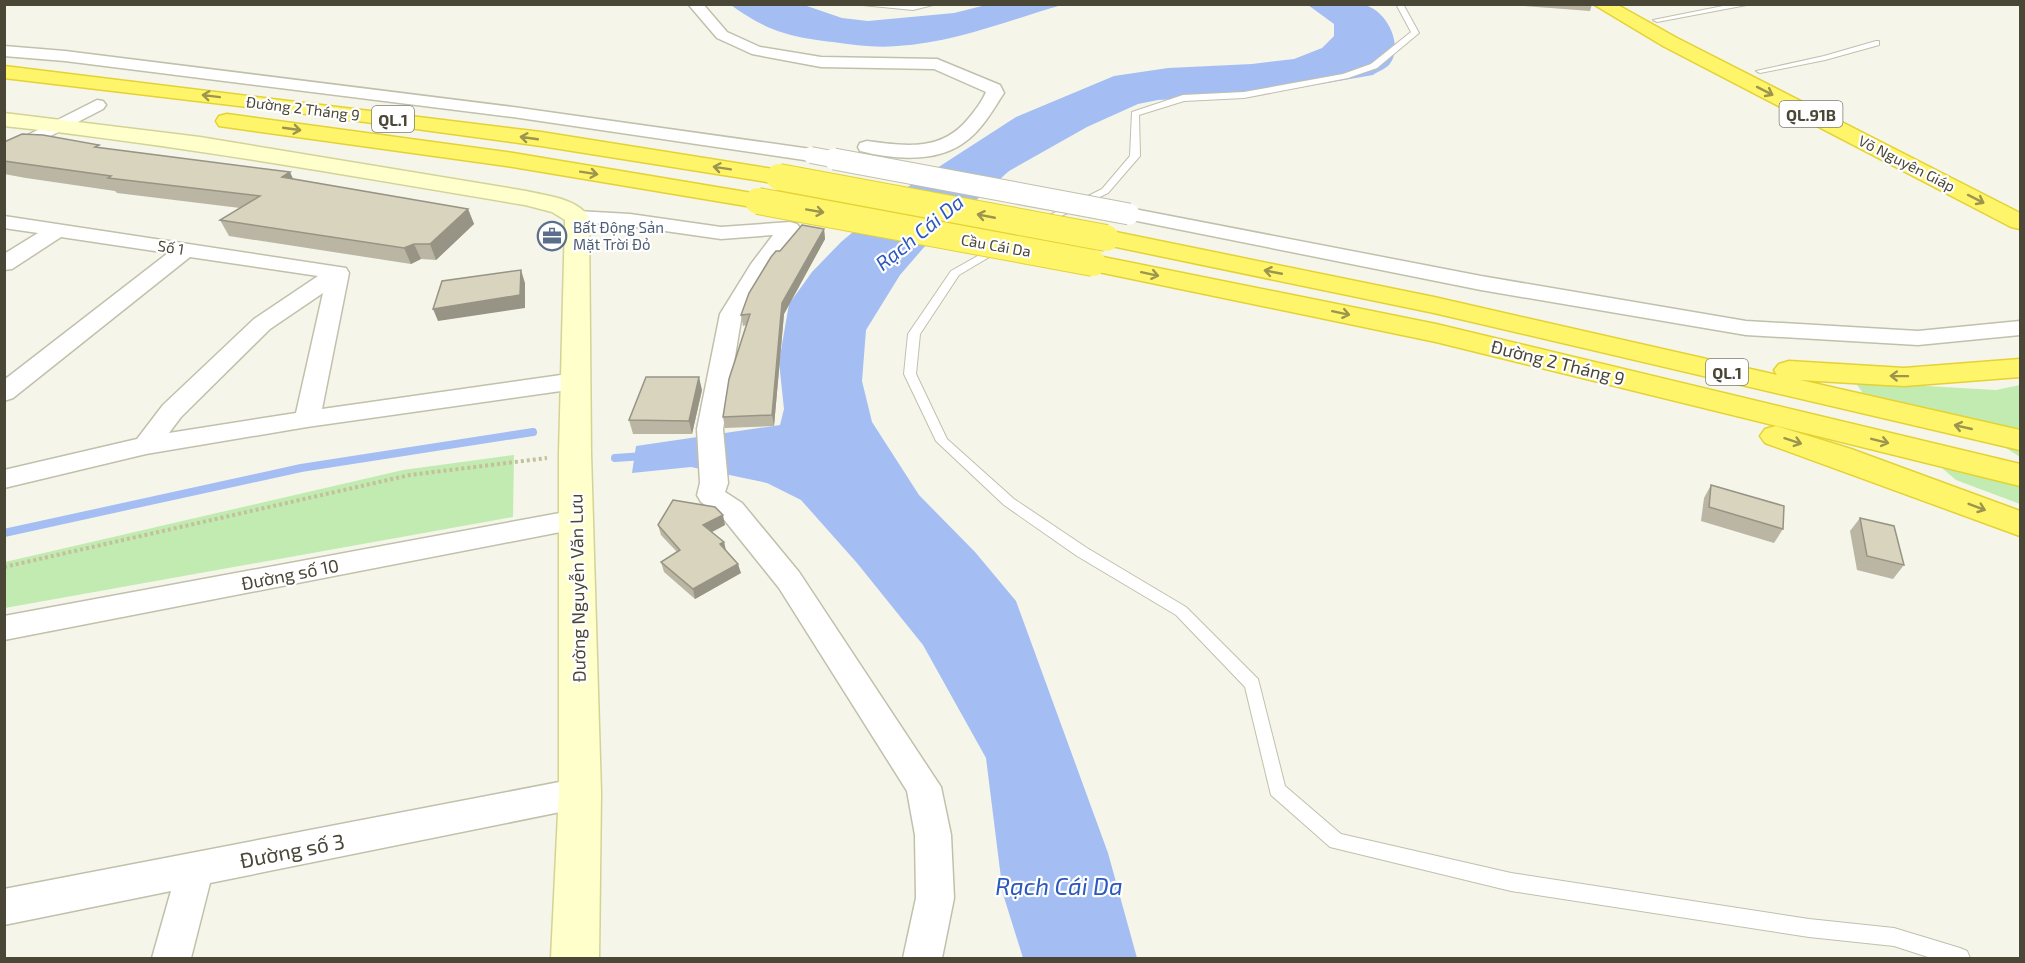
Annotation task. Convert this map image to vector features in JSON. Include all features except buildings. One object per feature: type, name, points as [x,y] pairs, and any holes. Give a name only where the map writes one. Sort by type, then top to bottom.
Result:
[{"type":"highway","name":"Võ Nguyên Giáp","points":[[1602,4],[1670,42],[2020,222]]},
{"type":"highway","name":"Võ Nguyên Giáp","points":[[1627,4],[1937,157]]},
{"type":"highway","name":"Đường 2 Tháng 9","points":[[4,72],[518,136],[780,177]]},
{"type":"highway","points":[[4,93],[28,96]]},
{"type":"highway","points":[[62,100],[119,108]]},
{"type":"highway","name":"Đường 2 Tháng 9","points":[[209,119],[513,160],[758,201]]},
{"type":"highway","name":"Cầu Cái Da","points":[[780,177],[1106,238]]},
{"type":"highway","name":"Cầu Cái Da","points":[[758,201],[1093,262]]},
{"type":"highway","name":"Đường 2 Tháng 9","points":[[1106,238],[1435,319],[2020,475]]},
{"type":"highway","name":"Đường 2 Tháng 9","points":[[1093,262],[1435,319],[2020,440]]},
{"type":"highway","points":[[1435,319],[1693,359],[1794,371],[1904,377],[2020,368]]},
{"type":"highway","points":[[1435,319],[1704,413],[1839,457],[2020,524]]},
{"type":"street","points":[[695,4],[722,34],[758,51],[821,62],[937,64],[994,89],[995,93],[982,115],[962,137],[942,147],[907,153],[867,147]]},
{"type":"street","points":[[4,51],[65,56],[513,112],[811,155],[1481,283],[1746,328],[1918,338],[2020,328]]},
{"type":"street","points":[[4,155],[97,105]]},
{"type":"street","points":[[4,119],[58,124],[278,157],[526,198],[561,207],[577,217],[630,220],[721,233],[790,228],[762,264],[733,308],[715,390],[710,429],[714,483],[711,495],[732,510],[789,579],[924,787],[933,835],[935,898],[923,958]]},
{"type":"street","name":"Đường Nguyễn Văn Lưu","points":[[575,958],[580,793],[575,453],[577,217]]},
{"type":"street","name":"Số 1","points":[[4,222],[338,273]]},
{"type":"street","points":[[4,264],[57,230]]},
{"type":"street","points":[[4,393],[187,249]]},
{"type":"street","points":[[307,419],[338,273]]},
{"type":"street","points":[[146,445],[172,411],[262,324],[338,273]]},
{"type":"street","points":[[4,478],[146,445],[307,419],[575,381]]},
{"type":"street","name":"Đường số 10","points":[[4,628],[576,520]]},
{"type":"street","name":"Đường số 3","points":[[4,908],[580,793]]},
{"type":"street","points":[[172,958],[195,870]]},
{"type":"lane","points":[[855,4],[913,8],[934,4]]},
{"type":"lane","points":[[1399,4],[1415,33],[1374,66],[1345,76],[1244,95],[1183,98],[1135,114],[1135,156],[1104,191],[1041,222],[955,273],[914,334],[910,374],[942,441],[1009,502],[1082,552],[1181,612],[1252,684],[1277,790],[1336,841],[1511,882],[1809,928],[1894,938],[1960,958]]},
{"type":"lane","points":[[1657,20],[1749,4]]},
{"type":"lane","points":[[1760,71],[1825,58],[1876,43]]},
{"type":"path","points":[[4,567],[410,475],[575,453]]},
{"type":"green space","points":[[1855,382],[1996,390],[2020,385],[2020,457],[1954,414],[1863,393]]},
{"type":"green space","points":[[514,455],[513,517],[5,608],[5,562],[403,470]]},
{"type":"green space","points":[[1942,468],[2020,486],[2020,504],[1956,480]]},
{"type":"water","name":"Rạch Cái Da","points":[[1357,4],[1372,8],[1379,13],[1391,29],[1394,39],[1395,48],[1389,65],[1373,75],[1258,95],[1158,100],[1138,104],[1087,127],[1009,171],[926,245],[900,275],[866,330],[862,381],[872,422],[919,495],[975,552],[1016,601],[1108,853],[1137,958],[1023,958],[1003,894],[986,758],[923,645],[857,563],[801,500],[767,483],[691,467],[632,473],[636,446],[780,425],[784,409],[779,362],[789,304],[812,272],[841,242],[903,190],[1016,117],[1114,76],[1168,68],[1252,64],[1294,59],[1322,48],[1334,36],[1334,24],[1308,5]]},
{"type":"water","points":[[731,5],[804,5],[842,18],[868,21],[954,13],[986,5],[1062,5],[960,36],[918,44],[881,47],[791,35],[767,27]]},
{"type":"waterway","points":[[4,533],[301,468],[533,432]]},
{"type":"waterway","points":[[615,458],[644,456]]},
{"type":"place","name":"Bất Động Sản Mặt Trời Đỏ","points":[[552,236]]}]
